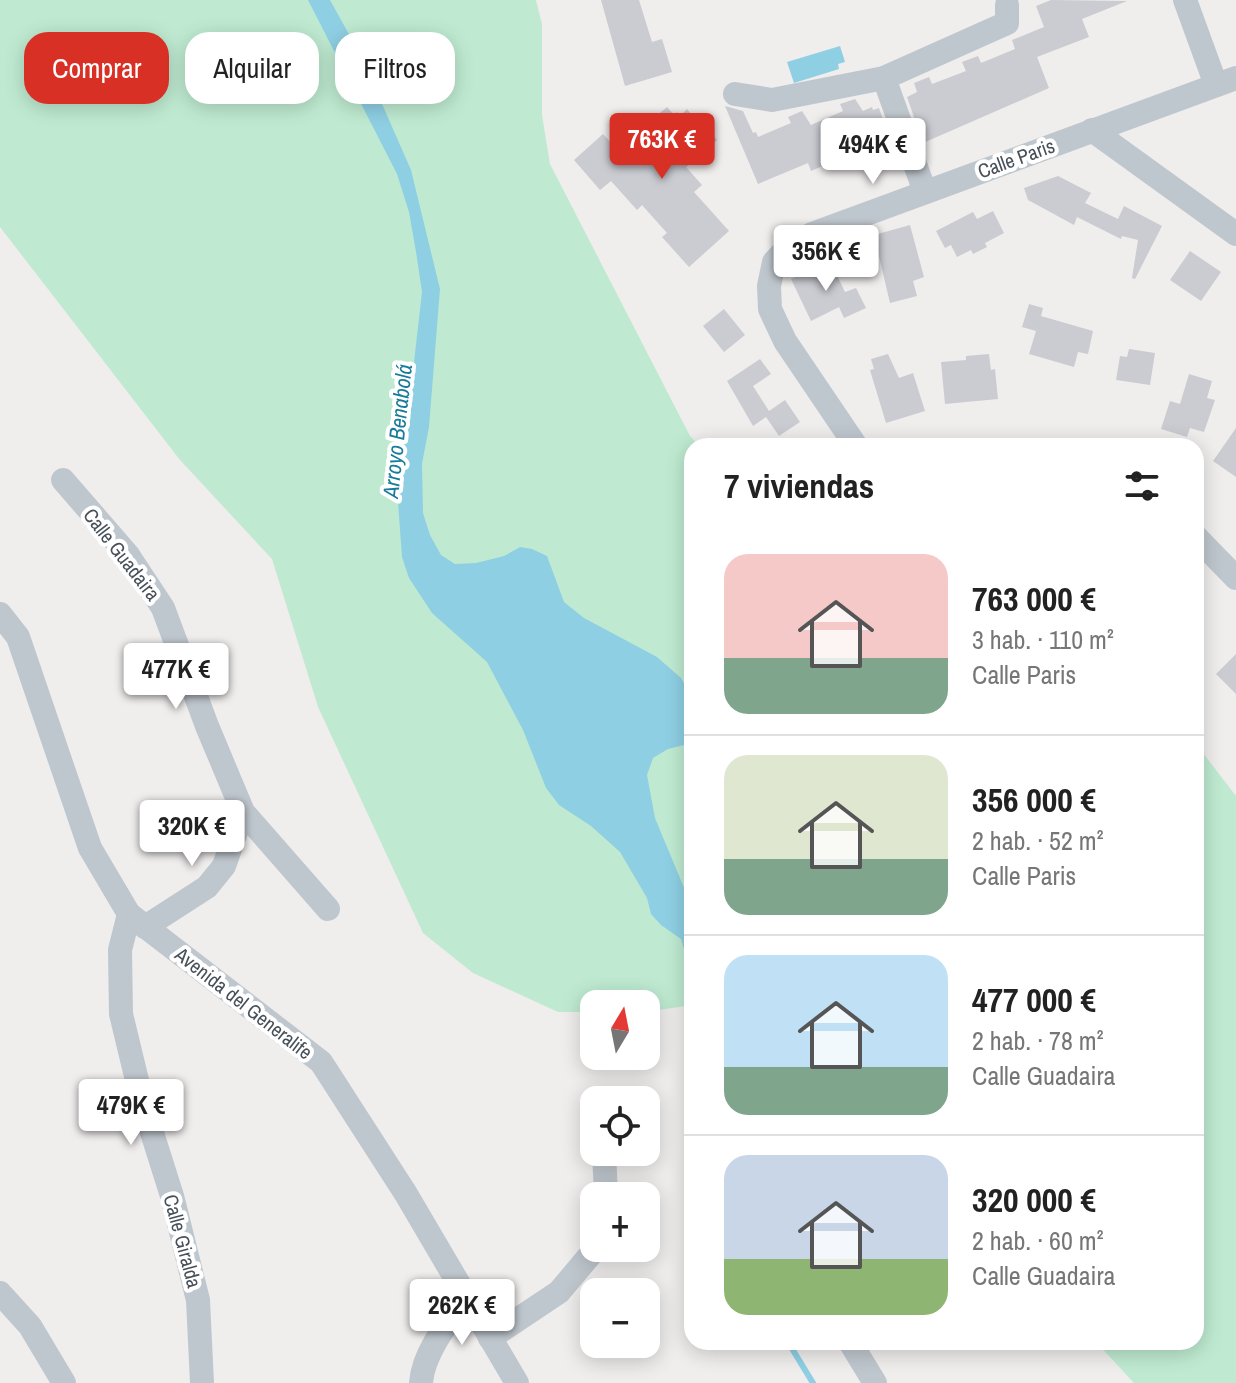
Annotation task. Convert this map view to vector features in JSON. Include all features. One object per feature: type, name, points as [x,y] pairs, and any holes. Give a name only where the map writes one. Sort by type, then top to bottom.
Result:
[{"type":"street","points":[[1185,0],[1226,82]]},
{"type":"street","points":[[735,94],[772,100],[884,78],[1007,23],[1007,5]]},
{"type":"street","points":[[884,78],[925,192]]},
{"type":"street","name":"Calle Paris","points":[[851,438],[785,341],[770,309],[769,286],[774,262],[788,247],[812,234],[1226,82]]},
{"type":"street","points":[[1092,130],[1236,234]]},
{"type":"street","name":"Calle Guadaira","points":[[63,480],[128,555],[163,608],[243,812],[328,909]]},
{"type":"street","points":[[1204,545],[1236,578]]},
{"type":"street","name":"Avenida del Generalife","points":[[0,614],[18,637],[90,848],[137,920],[321,1062],[406,1194],[517,1383]]},
{"type":"street","points":[[137,920],[207,887],[224,866],[243,812]]},
{"type":"street","name":"Calle Giralda","points":[[137,920],[120,950],[121,1014],[198,1300],[202,1383]]},
{"type":"street","points":[[490,1338],[559,1292],[584,1262]]},
{"type":"street","points":[[0,1293],[30,1326],[64,1383]]},
{"type":"street","points":[[421,1383],[422,1371],[444,1328],[466,1298]]},
{"type":"street","points":[[855,1350],[875,1383]]},
{"type":"green space","points":[[0,0],[536,0],[542,24],[542,115],[550,164],[692,438],[684,438],[684,1006],[660,1010],[660,990],[580,990],[580,1012],[558,1012],[473,973],[423,933],[318,707],[272,559],[180,460],[0,227]]},
{"type":"green space","points":[[1204,754],[1236,796],[1236,1383],[1134,1383],[1103,1350],[1204,1350]]},
{"type":"water","points":[[308,0],[330,0],[348,32],[335,32],[335,53]]},
{"type":"water","points":[[840,46],[845,62],[838,64],[839,69],[794,83],[787,62]]},
{"type":"water","points":[[361,104],[382,104],[411,170],[440,289],[429,427],[422,464],[423,513],[441,555],[455,564],[504,556],[520,547],[547,556],[564,602],[584,618],[657,657],[684,683],[684,745],[668,749],[653,758],[647,775],[655,818],[684,888],[684,949],[681,939],[651,914],[647,898],[620,852],[591,826],[559,805],[546,788],[523,730],[487,662],[432,613],[409,578],[402,557],[398,502],[422,292],[409,212],[397,174]]},
{"type":"building","points":[[601,0],[639,0],[652,42],[662,39],[672,72],[625,86]]},
{"type":"building","points":[[1051,0],[1127,1],[1082,19],[1089,37],[1037,57],[1049,88],[923,143],[907,97],[917,92],[914,83],[929,77],[932,84],[966,71],[962,62],[978,56],[981,63],[1015,49],[1012,40],[1044,27],[1036,6]]},
{"type":"building","points":[[855,99],[863,111],[879,108],[892,146],[863,158],[860,150],[811,171],[808,163],[758,184],[725,106],[743,111],[758,137],[791,123],[788,117],[802,111],[811,125],[843,111],[840,104]]},
{"type":"building","points":[[667,107],[674,115],[677,112],[680,116],[687,109],[717,140],[686,167],[702,185],[694,192],[729,231],[689,267],[662,237],[667,233],[642,205],[637,210],[611,181],[600,190],[574,160],[603,134],[614,146],[628,134],[643,151],[666,131],[654,118]]},
{"type":"building","points":[[1058,176],[1091,193],[1085,203],[1118,219],[1124,206],[1162,226],[1135,279],[1132,278],[1138,240],[1122,236],[1121,239],[1077,217],[1074,225],[1028,200],[1024,188]]},
{"type":"building","points":[[993,211],[1004,233],[985,243],[987,247],[957,257],[951,245],[945,248],[936,231],[973,212],[977,219]]},
{"type":"building","points":[[910,225],[924,277],[913,281],[917,296],[890,303],[874,235]]},
{"type":"building","points":[[1190,251],[1221,272],[1201,301],[1170,280]]},
{"type":"building","points":[[830,261],[845,292],[856,288],[866,308],[844,318],[839,307],[811,321],[791,279]]},
{"type":"building","points":[[1029,304],[1043,308],[1041,316],[1093,331],[1088,354],[1078,352],[1074,367],[1029,354],[1036,331],[1022,327]]},
{"type":"building","points":[[724,309],[745,335],[724,352],[703,326]]},
{"type":"building","points":[[1129,349],[1155,353],[1150,385],[1116,380],[1120,356],[1127,357]]},
{"type":"building","points":[[888,354],[899,378],[913,373],[925,411],[886,423],[870,370],[874,369],[871,359]]},
{"type":"building","points":[[989,354],[991,370],[995,369],[998,399],[945,404],[941,362]]},
{"type":"building","points":[[760,359],[771,374],[753,386],[769,411],[785,400],[800,422],[779,436],[766,417],[753,426],[727,381]]},
{"type":"building","points":[[1189,374],[1212,381],[1207,398],[1215,400],[1204,432],[1190,428],[1187,437],[1161,429],[1170,401],[1180,404]]},
{"type":"building","points":[[1236,428],[1236,477],[1213,461]]},
{"type":"building","points":[[1236,654],[1236,694],[1216,674]]},
{"type":"waterway","name":"Arroyo Benabolá","points":[[793,1350],[813,1383]]}]
